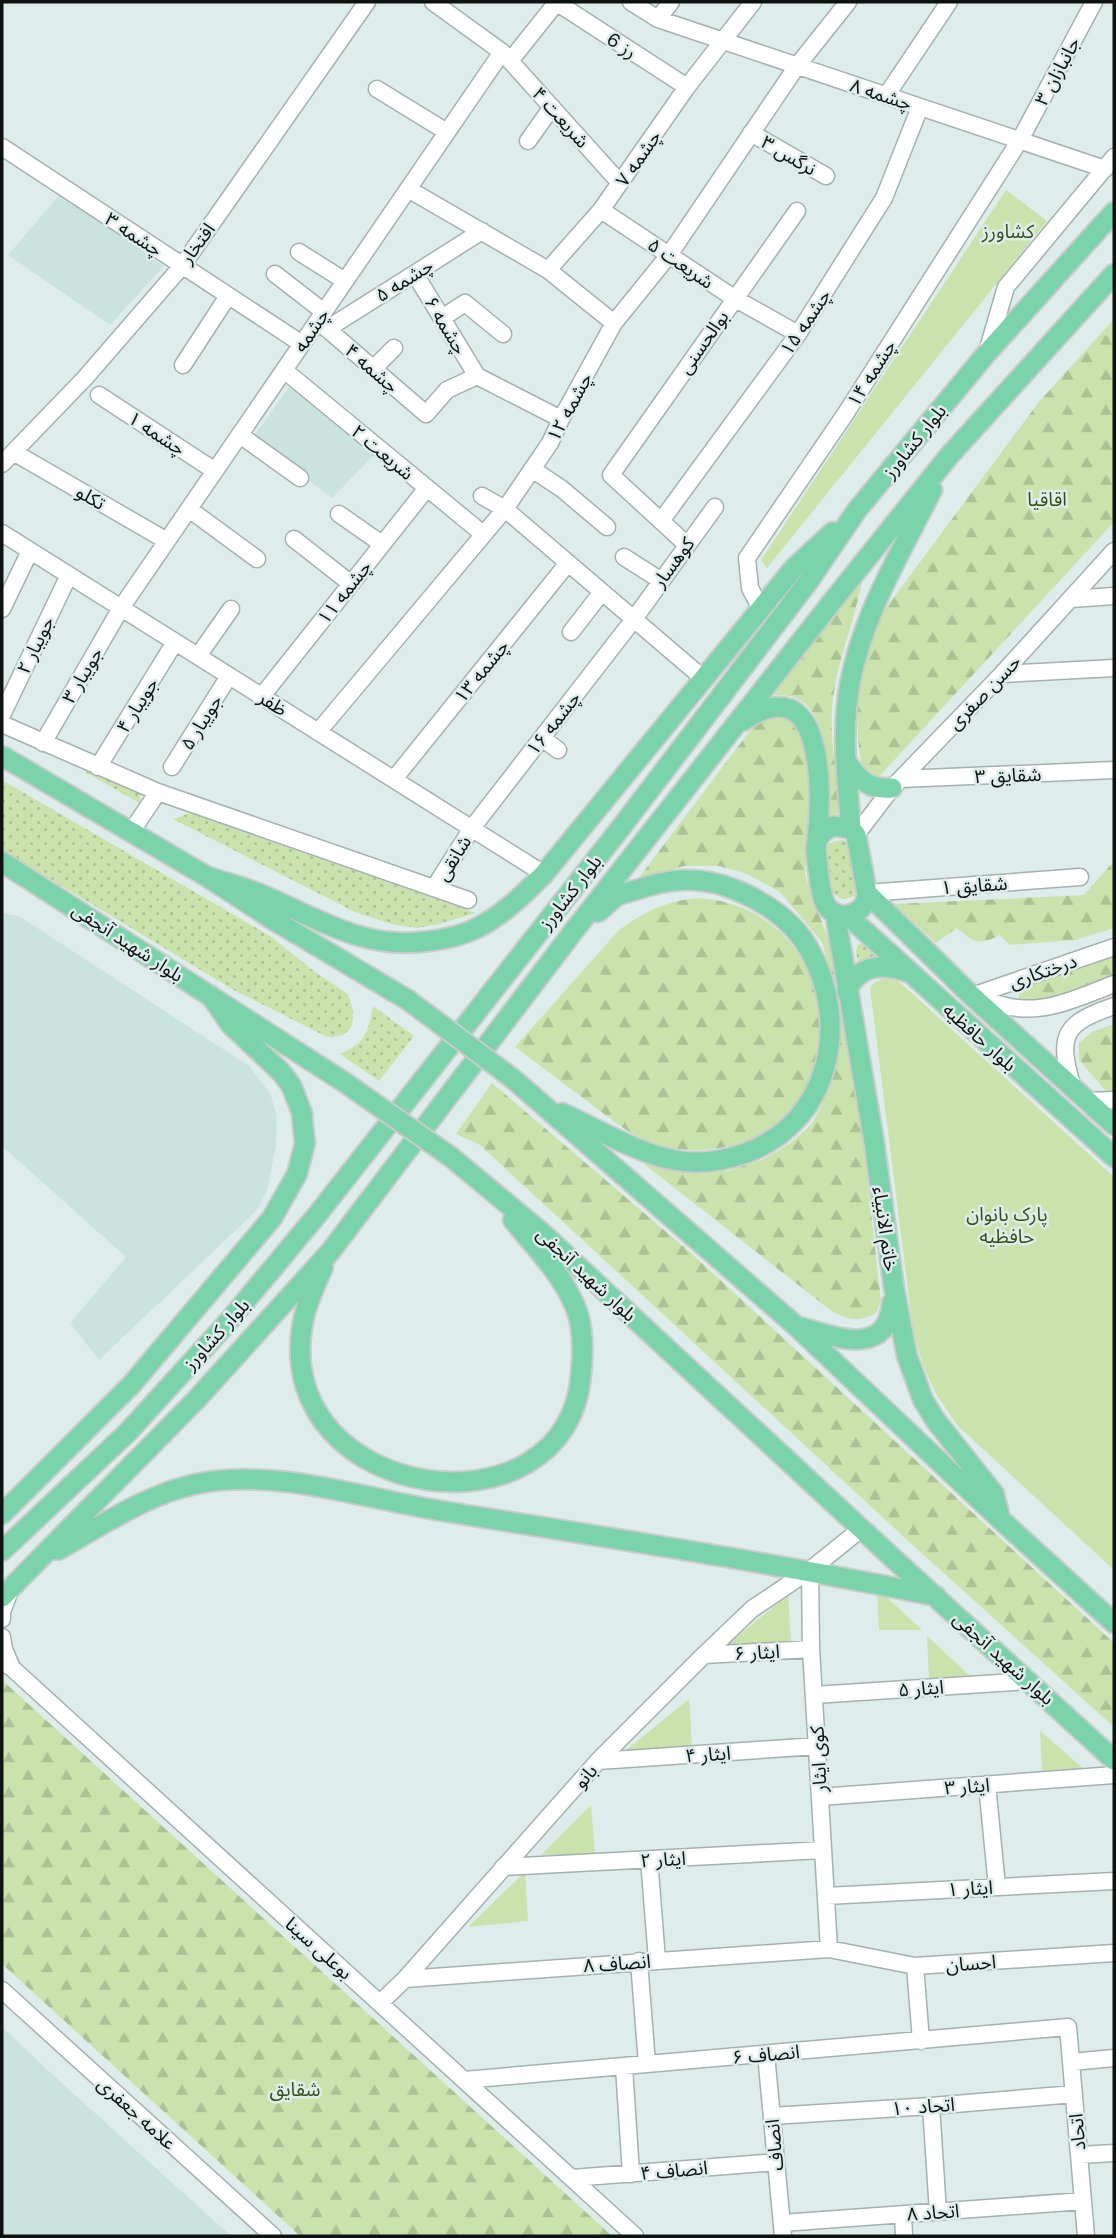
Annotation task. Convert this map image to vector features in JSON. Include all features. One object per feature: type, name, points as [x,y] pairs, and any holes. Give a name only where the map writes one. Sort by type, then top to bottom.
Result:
[{"type":"main road","name":"بلوار کشاورز","points":[[2,1551],[128,1432],[228,1322],[317,1215],[726,690],[808,582],[857,510],[986,355],[1114,212]]},
{"type":"main road","name":"بلوار کشاورز","points":[[7,1592],[196,1400],[330,1252],[573,932],[949,456],[1114,274]]},
{"type":"main road","points":[[734,728],[754,714],[778,706],[796,711],[802,717],[810,730],[815,751],[819,806],[816,851],[824,901],[841,914],[863,908],[867,893],[853,832],[847,762],[848,700],[858,651],[877,599],[949,456]]},
{"type":"main road","points":[[206,876],[264,895],[363,939],[406,944],[444,939],[476,928],[507,909],[544,874],[794,568],[857,510]]},
{"type":"main road","points":[[2,757],[206,876],[272,919],[408,1000],[512,1078],[796,1326],[1114,1623]]},
{"type":"main road","points":[[847,762],[855,775],[878,788],[897,783]]},
{"type":"main road","points":[[817,839],[829,828],[840,826],[853,832]]},
{"type":"main road","name":"بلوار شهید آنجفی","points":[[2,862],[344,1082],[451,1157],[540,1231],[1114,1760]]},
{"type":"main road","points":[[2,875],[42,887]]},
{"type":"main road","points":[[543,1104],[643,1150],[673,1160],[703,1163],[734,1157],[764,1146],[788,1130],[805,1112],[819,1089],[828,1054],[830,1014],[823,977],[808,948],[791,925],[766,905],[739,890],[686,878],[658,882],[619,895],[573,932]]},
{"type":"main road","name":"بلوار حافظیه","points":[[867,893],[972,996],[1114,1125]]},
{"type":"main road","name":"بلوار حافظیه","points":[[841,914],[1114,1157]]},
{"type":"main road","name":"خاتم الانبیاء","points":[[841,914],[847,991],[874,1142],[906,1356],[923,1400],[936,1421],[994,1494],[1000,1519]]},
{"type":"main road","points":[[847,991],[854,978],[870,968],[888,965],[909,972]]},
{"type":"main road","points":[[2,1514],[132,1384],[272,1218],[297,1174],[304,1143],[303,1127],[302,1113],[291,1085],[281,1072],[231,1025],[210,995]]},
{"type":"main road","points":[[330,1252],[308,1303],[302,1325],[300,1351],[305,1382],[314,1406],[330,1430],[349,1448],[375,1465],[408,1477],[436,1482],[468,1483],[499,1475],[527,1462],[550,1446],[566,1423],[580,1395],[582,1335],[576,1308],[562,1280],[486,1187]]},
{"type":"main road","points":[[796,1326],[848,1339],[866,1339],[889,1324],[894,1288]]},
{"type":"main road","points":[[39,1561],[155,1497],[195,1484],[240,1479],[284,1481],[432,1509],[810,1570],[936,1596]]},
{"type":"street","name":"افتخار","points":[[2,464],[85,378],[182,266],[367,2]]},
{"type":"street","points":[[433,2],[506,57]]},
{"type":"street","name":"چشمه","points":[[121,608],[302,344],[323,320],[345,281],[447,132],[506,57],[556,2]]},
{"type":"street","name":"رز 6","points":[[556,2],[687,88]]},
{"type":"street","name":"چشمه ۸","points":[[631,2],[658,19],[722,41],[1020,140],[1109,163]]},
{"type":"street","points":[[658,19],[671,2]]},
{"type":"street","name":"چشمه ۷","points":[[548,270],[601,210],[687,88],[753,2]]},
{"type":"street","name":"چشمه ۱۲","points":[[318,732],[505,509],[550,443],[614,323],[669,256],[797,66],[848,2]]},
{"type":"street","points":[[887,96],[949,2]]},
{"type":"street","name":"جانبازان ۳","points":[[1020,140],[1094,2]]},
{"type":"street","name":"شریعت ۴","points":[[506,57],[620,183]]},
{"type":"street","points":[[377,89],[447,132]]},
{"type":"street","points":[[528,141],[552,107]]},
{"type":"street","name":"چشمه ۱۵","points":[[661,521],[799,334],[884,198],[920,107]]},
{"type":"street","name":"نرگس ۳","points":[[751,134],[826,176]]},
{"type":"street","name":"چشمه ۱۴","points":[[761,609],[750,588],[747,558],[846,413],[1020,140]]},
{"type":"street","name":"چشمه ۳","points":[[2,147],[302,344]]},
{"type":"street","points":[[986,355],[1006,287],[1109,163]]},
{"type":"street","points":[[408,189],[548,270],[614,323]]},
{"type":"street","name":"شریعت ۵","points":[[601,210],[734,298],[799,334]]},
{"type":"street","name":"بوالحسنی","points":[[661,521],[611,475],[797,211]]},
{"type":"street","name":"چشمه ۵","points":[[323,320],[415,274],[482,232]]},
{"type":"street","points":[[299,252],[345,281]]},
{"type":"street","name":"چشمه ۶","points":[[415,274],[477,376]]},
{"type":"street","name":"چشمه ۴","points":[[275,275],[373,369],[426,414],[447,390],[477,376]]},
{"type":"street","points":[[183,365],[228,296]]},
{"type":"street","points":[[442,318],[465,303],[503,334]]},
{"type":"street","points":[[373,369],[394,348]]},
{"type":"street","name":"شریعت ۲","points":[[284,370],[483,534]]},
{"type":"street","points":[[477,376],[561,419]]},
{"type":"street","name":"چشمه ۱","points":[[99,395],[215,471]]},
{"type":"street","points":[[240,435],[300,478]]},
{"type":"street","name":"تکلو","points":[[15,453],[167,541]]},
{"type":"street","points":[[532,469],[562,489],[607,527]]},
{"type":"street","name":"چشمه ۱۱","points":[[262,696],[427,488]]},
{"type":"street","points":[[482,496],[505,509],[704,679]]},
{"type":"street","name":"کوهسار","points":[[634,619],[715,507]]},
{"type":"street","points":[[189,509],[257,559]]},
{"type":"street","points":[[339,514],[382,544]]},
{"type":"street","points":[[661,521],[686,544]]},
{"type":"street","name":"ظفر","points":[[2,533],[544,874]]},
{"type":"street","points":[[295,539],[350,583]]},
{"type":"street","points":[[2,609],[30,551]]},
{"type":"street","name":"حسن صفری","points":[[853,832],[1114,551]]},
{"type":"street","points":[[624,557],[660,580]]},
{"type":"street","name":"چشمه ۱۳","points":[[394,779],[568,563]]},
{"type":"street","name":"جویبار ۲","points":[[2,715],[69,575]]},
{"type":"street","points":[[571,632],[602,592]]},
{"type":"street","points":[[1071,599],[1114,596]]},
{"type":"street","name":"جویبار ۳","points":[[43,743],[121,608]]},
{"type":"street","points":[[198,656],[231,609]]},
{"type":"street","name":"چشمه ۱۶","points":[[472,828],[634,619]]},
{"type":"street","name":"جویبار ۴","points":[[98,767],[175,642]]},
{"type":"street","points":[[1002,674],[1114,668]]},
{"type":"street","name":"جویبار ۵","points":[[172,767],[229,676]]},
{"type":"street","points":[[2,724],[158,792],[468,900]]},
{"type":"street","points":[[542,738],[558,750]]},
{"type":"street","name":"شقایق ۳","points":[[897,783],[1114,770]]},
{"type":"street","points":[[131,832],[158,792]]},
{"type":"street","name":"شانقی","points":[[434,888],[472,828]]},
{"type":"street","name":"شقایق ۱","points":[[867,893],[1080,877]]},
{"type":"street","name":"درختکاری","points":[[972,996],[1114,947]]},
{"type":"street","points":[[972,996],[1018,1008],[1030,1008],[1062,1003],[1114,984]]},
{"type":"street","points":[[1072,1085],[1064,1049],[1067,1035],[1089,1015],[1114,1006]]},
{"type":"street","points":[[1089,1101],[1114,1100]]},
{"type":"street","name":"بانو","points":[[380,2003],[405,1979],[598,1761],[704,1656],[752,1609],[810,1570],[861,1529]]},
{"type":"street","name":"کوی ایثار","points":[[810,1570],[811,1649],[830,1949]]},
{"type":"street","points":[[2,1619],[7,1592]]},
{"type":"street","points":[[2,1637],[7,1665]]},
{"type":"street","name":"ایثار ۶","points":[[704,1656],[811,1649]]},
{"type":"street","name":"بوعلی سینا","points":[[7,1665],[635,2236]]},
{"type":"street","name":"ایثار ۵","points":[[814,1695],[1028,1681]]},
{"type":"street","name":"ایثار ۴","points":[[598,1761],[817,1746]]},
{"type":"street","name":"ایثار ۳","points":[[820,1797],[1114,1775]]},
{"type":"street","points":[[987,1784],[997,1887]]},
{"type":"street","name":"ایثار ۲","points":[[503,1867],[823,1850]]},
{"type":"street","points":[[649,1859],[657,1960]]},
{"type":"street","name":"ایثار ۱","points":[[826,1896],[1114,1881]]},
{"type":"street","name":"انصاف ۸","points":[[405,1979],[830,1949]]},
{"type":"street","name":"احسان","points":[[830,1949],[915,1966],[1114,1953]]},
{"type":"street","points":[[639,1961],[647,2064]]},
{"type":"street","points":[[915,1966],[921,2041]]},
{"type":"street","name":"علامه جعفری","points":[[2,1990],[273,2236]]},
{"type":"street","name":"انصاف ۶","points":[[464,2080],[1069,2027]]},
{"type":"street","name":"اتحاد","points":[[1069,2027],[1086,2236]]},
{"type":"street","name":"انصاف","points":[[766,2054],[783,2230]]},
{"type":"street","points":[[1072,2062],[1114,2058]]},
{"type":"street","points":[[624,2067],[631,2174]]},
{"type":"street","name":"اتحاد ۱۰","points":[[772,2116],[1074,2094]]},
{"type":"street","points":[[930,2106],[938,2212]]},
{"type":"street","points":[[1079,2155],[1114,2153]]},
{"type":"street","name":"انصاف ۴","points":[[572,2178],[776,2162]]},
{"type":"street","name":"اتحاد ۸","points":[[783,2230],[903,2214],[1083,2201]]},
{"type":"street","points":[[903,2214],[904,2236]]},
{"type":"shaded area","points":[[60,194],[164,266],[110,325],[8,255]]},
{"type":"shaded area","points":[[288,388],[298,389],[375,454],[332,498],[253,438]]},
{"type":"shaded area","points":[[2,913],[19,916],[249,1066],[270,1093],[277,1116],[276,1146],[267,1190],[258,1209],[99,1360],[70,1323],[126,1257],[2,1146]]},
{"type":"shaded area","points":[[2,2027],[65,2086],[231,2236],[2,2236]]},
{"type":"green space","name":"کشاورز","points":[[1006,190],[1047,221],[767,568],[761,560]]},
{"type":"green space","name":"اقاقیا","points":[[1114,319],[1114,522],[874,782],[864,770],[860,756],[857,702],[860,667],[875,629],[886,608],[1038,403]]},
{"type":"green space","points":[[863,576],[837,675],[832,708],[833,747],[843,811],[827,819],[827,759],[824,738],[817,719],[806,705],[790,696],[769,696]]},
{"type":"green space","points":[[777,715],[790,718],[800,728],[810,771],[805,875],[833,953],[864,1150],[881,1301],[876,1313],[858,1319],[841,1316],[829,1309],[644,1164],[702,1174],[730,1170],[762,1160],[789,1144],[811,1125],[822,1105],[837,1059],[841,1031],[836,994],[822,942],[780,892],[747,874],[719,866],[684,866],[638,879],[749,732],[763,720]]},
{"type":"green space","points":[[87,768],[139,791],[141,804],[85,772]]},
{"type":"green space","points":[[2,780],[270,936],[348,994],[353,1010],[349,1030],[337,1037],[327,1037],[232,989],[2,850]]},
{"type":"green space","points":[[190,813],[476,913],[418,928],[395,925],[357,913],[173,819]]},
{"type":"green space","points":[[843,840],[850,845],[858,887],[854,896],[847,898],[841,898],[834,893],[826,855],[828,845]]},
{"type":"green space","points":[[1114,861],[1114,928],[1076,940],[1010,945],[999,935],[986,941],[976,941],[957,928],[936,943],[894,904],[1084,895]]},
{"type":"green space","points":[[698,898],[747,910],[785,936],[809,973],[820,1014],[818,1057],[803,1096],[773,1127],[729,1146],[692,1150],[655,1144],[637,1136],[515,1047],[618,931],[655,908]]},
{"type":"green space","points":[[858,945],[870,945],[882,957],[858,965],[856,951]]},
{"type":"green space","points":[[1114,952],[1114,978],[1054,999],[1024,1004],[1019,999],[1019,991],[1027,985]]},
{"type":"green space","name":"پارک بانوان حافظیه","points":[[885,978],[896,980],[905,987],[1114,1177],[1114,1570],[957,1425],[936,1394],[923,1365],[913,1330],[870,988],[875,982]]},
{"type":"green space","points":[[373,1006],[414,1036],[379,1081],[340,1054],[361,1041]]},
{"type":"green space","points":[[1114,1024],[1114,1091],[1107,1092],[1079,1060],[1079,1043],[1092,1032]]},
{"type":"green space","points":[[492,1083],[692,1254],[1114,1643],[1114,1727],[906,1539],[480,1145],[456,1134]]},
{"type":"green space","points":[[877,1588],[922,1630],[879,1630]]},
{"type":"green space","points":[[788,1595],[791,1643],[724,1647]]},
{"type":"green space","points":[[927,1636],[972,1678],[929,1678]]},
{"type":"green space","name":"شقایق","points":[[2,1680],[612,2236],[300,2236],[2,1964]]},
{"type":"green space","points":[[689,1699],[692,1747],[625,1751]]},
{"type":"green space","points":[[1040,1731],[1084,1769],[1042,1772]]},
{"type":"green space","points":[[591,1805],[595,1854],[541,1855]]},
{"type":"green space","points":[[525,1872],[528,1921],[468,1927]]}]
